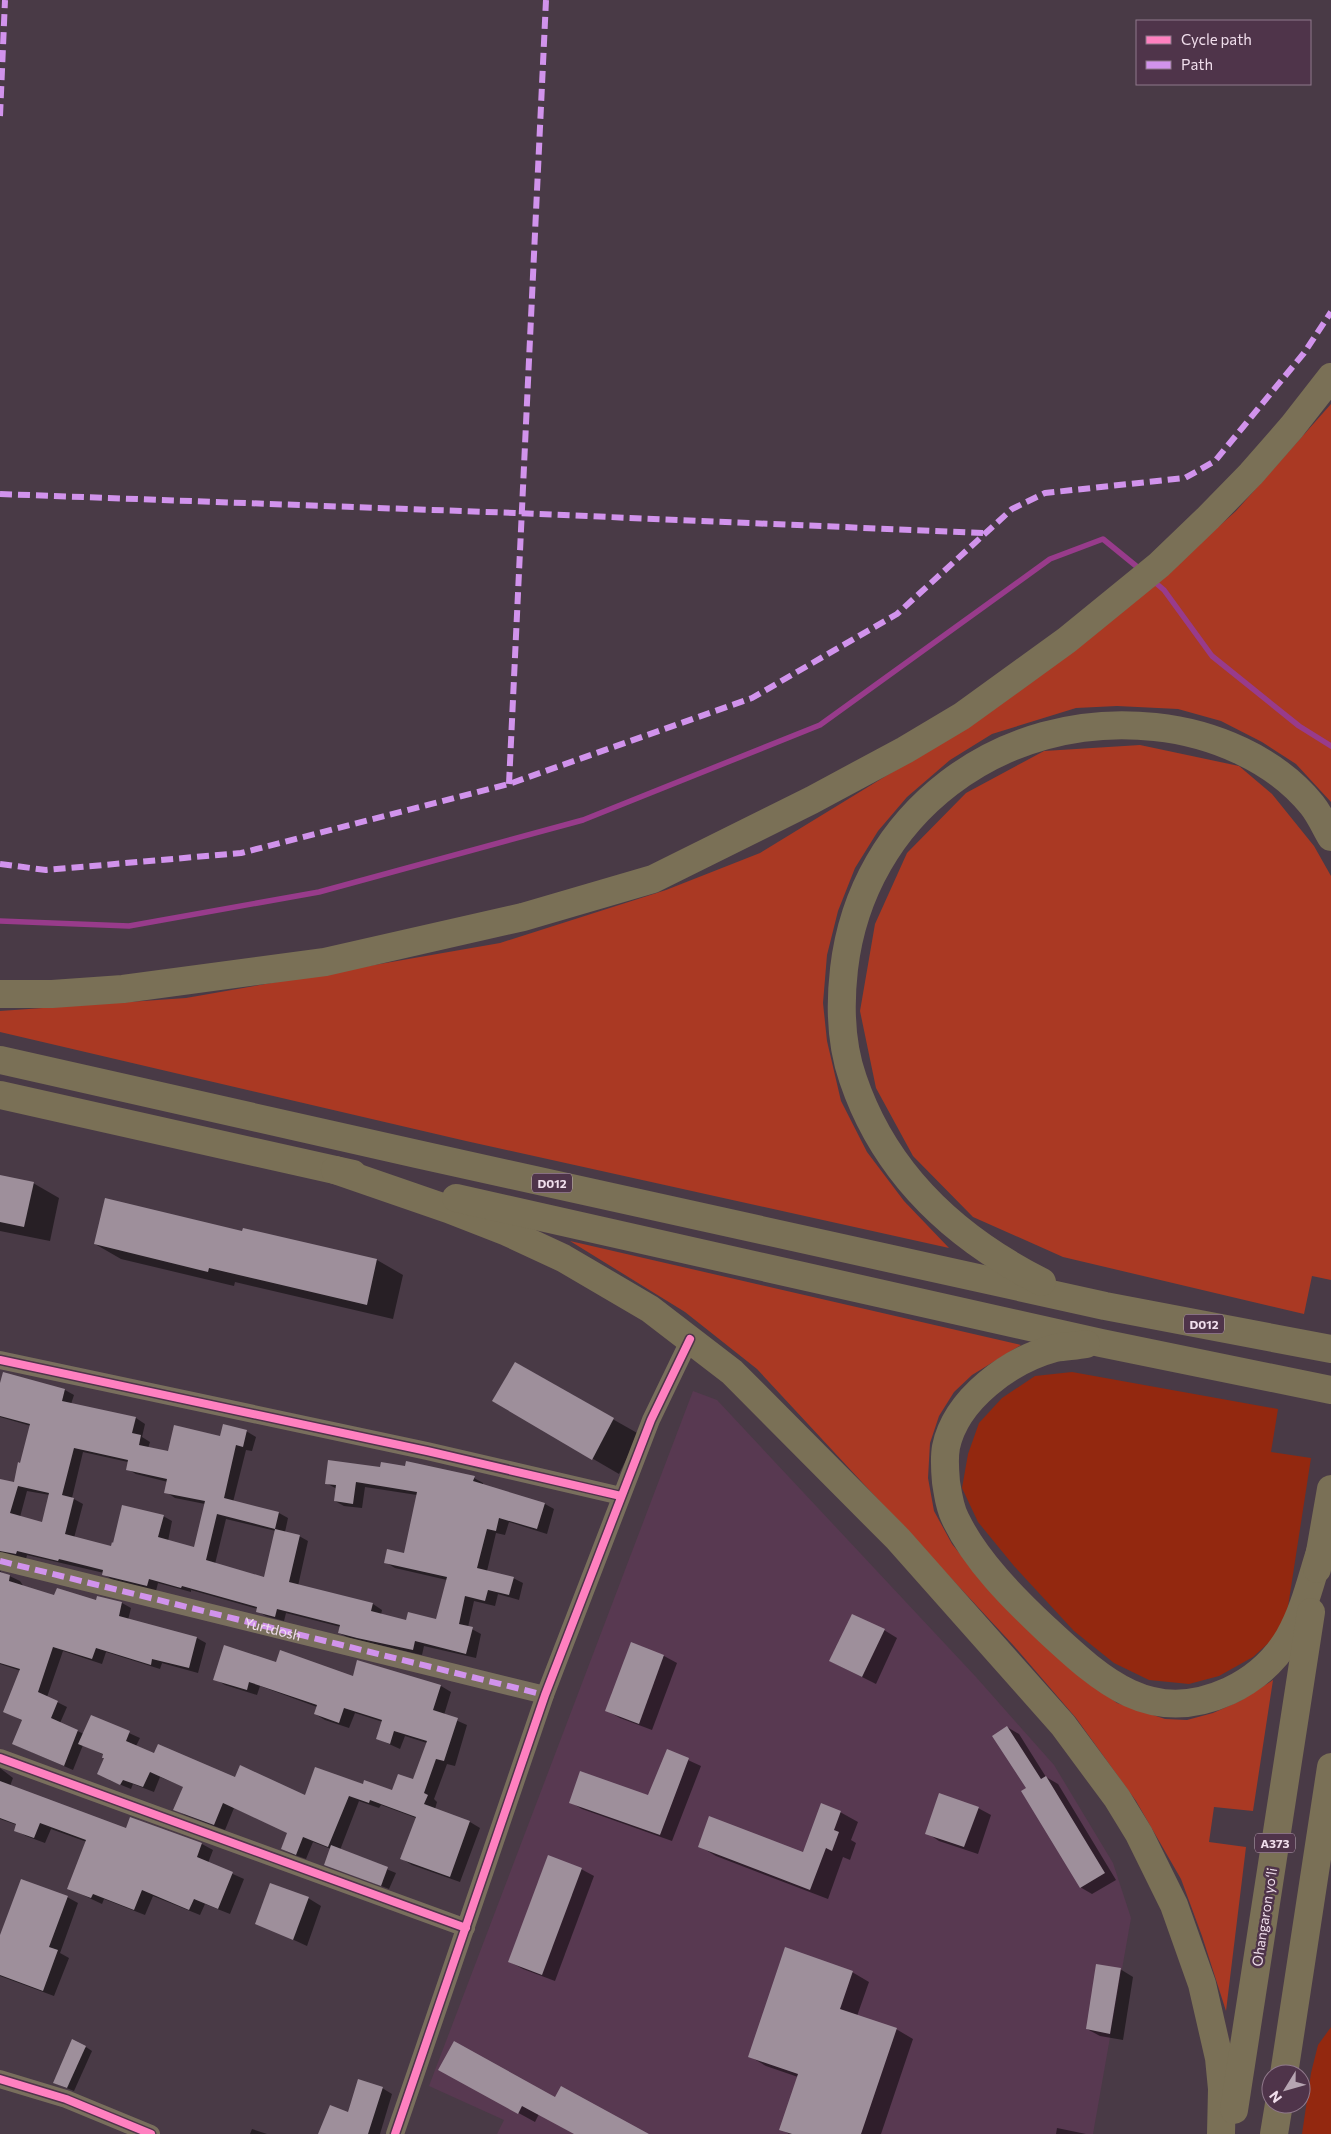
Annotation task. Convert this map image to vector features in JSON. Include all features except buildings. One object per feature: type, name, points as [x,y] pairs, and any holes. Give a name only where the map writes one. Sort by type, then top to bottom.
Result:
[{"type":"highway","points":[[0,994],[52,994],[123,989],[324,962],[523,917],[653,878],[812,800],[905,750],[962,716],[1066,640],[1159,565],[1208,518],[1286,434],[1331,377]]},
{"type":"highway","points":[[1104,1306],[1048,1285],[1012,1267],[946,1220],[917,1189],[896,1162],[870,1118],[852,1078],[844,1036],[842,991],[847,946],[861,902],[879,862],[903,826],[934,795],[970,768],[1012,745],[1054,732],[1094,725],[1136,725],[1177,729],[1216,740],[1252,757],[1285,779],[1312,806],[1331,837]]},
{"type":"highway","name":"D012","points":[[0,1060],[1104,1306],[1331,1349]]},
{"type":"highway","points":[[0,1095],[1100,1342],[1331,1390]]},
{"type":"highway","points":[[335,1170],[448,1209],[507,1232],[563,1258],[650,1309],[732,1372],[898,1539],[1063,1725],[1117,1798],[1139,1834],[1166,1888],[1189,1944],[1202,1984],[1219,2058],[1222,2089],[1221,2134]]},
{"type":"highway","points":[[1100,1342],[1055,1348],[1013,1366],[993,1379],[977,1393],[964,1409],[953,1428],[946,1447],[945,1471],[948,1495],[955,1518],[980,1558],[1042,1625],[1080,1659],[1108,1681],[1126,1692],[1168,1704],[1187,1704],[1199,1701],[1222,1694],[1249,1680],[1262,1671],[1277,1654],[1291,1635],[1320,1552]]},
{"type":"highway","name":"A373","points":[[1320,1552],[1331,1489]]},
{"type":"highway","name":"Ohangaron yoʻli","points":[[1230,2134],[1320,1552]]},
{"type":"highway","points":[[1286,2064],[1331,1767]]},
{"type":"highway","points":[[1274,2134],[1277,2114]]},
{"type":"street","points":[[394,2134],[545,1695],[651,1420],[690,1339]]},
{"type":"street","points":[[0,1360],[427,1451],[621,1496]]},
{"type":"street","name":"Yurtdosh","points":[[0,1561],[545,1695]]},
{"type":"street","points":[[0,1758],[466,1928]]},
{"type":"street","points":[[0,2079],[66,2099],[151,2134]]},
{"type":"shaded area","points":[[1331,404],[1331,802],[1296,764],[1262,742],[1221,721],[1178,709],[1117,706],[1076,708],[992,734],[950,760],[907,797],[878,831],[855,868],[838,911],[827,955],[823,1003],[827,1041],[841,1101],[867,1152],[904,1201],[949,1248],[466,1141],[0,1032],[0,1011],[186,998],[500,943],[666,890],[760,853],[966,727],[1158,581],[1236,511]]},
{"type":"shaded area","points":[[1140,745],[1239,766],[1272,794],[1314,846],[1331,876],[1331,1280],[1312,1276],[1304,1314],[1063,1257],[973,1217],[913,1156],[876,1088],[860,1011],[875,924],[907,853],[966,793],[1044,751]]},
{"type":"shaded area","points":[[570,1241],[1021,1345],[972,1375],[954,1392],[939,1416],[930,1443],[928,1478],[934,1511],[952,1544],[985,1585],[1077,1673],[1117,1703],[1165,1719],[1187,1720],[1213,1713],[1240,1701],[1273,1680],[1253,1811],[1214,1807],[1209,1842],[1246,1847],[1226,2011],[1181,1879],[1136,1801],[1076,1718],[1014,1646],[757,1369],[685,1312]]},
{"type":"shaded area","points":[[1072,1372],[1278,1409],[1271,1452],[1311,1458],[1287,1613],[1274,1638],[1253,1657],[1219,1676],[1189,1684],[1149,1680],[1114,1663],[1074,1631],[1014,1566],[978,1522],[962,1488],[968,1454],[979,1423],[1002,1398],[1035,1376]]},
{"type":"shaded area","points":[[693,1391],[717,1400],[976,1677],[1054,1765],[1113,1863],[1131,1918],[1093,2134],[497,2134],[504,2120],[429,2086]]},
{"type":"shaded area","points":[[1331,2027],[1331,2134],[1302,2134],[1305,2114],[1311,2114],[1311,2073],[1318,2045]]},
{"type":"waterway","points":[[0,921],[129,926],[319,892],[583,820],[820,725],[1050,559],[1103,539],[1141,570]]},
{"type":"waterway","points":[[1151,579],[1164,590],[1212,656],[1299,726],[1331,746]]},
{"type":"marked path","points":[[0,116],[5,0]]},
{"type":"marked path","points":[[509,784],[546,0]]},
{"type":"marked path","points":[[0,864],[46,870],[241,853],[509,784],[752,698],[897,614],[1012,509],[1045,493],[1185,478],[1215,461],[1304,353],[1331,312]]},
{"type":"marked path","points":[[0,494],[983,533]]},
{"type":"marked path","points":[[0,1561],[545,1695]]},
{"type":"cycle path","points":[[395,2134],[545,1695],[651,1420],[690,1339]]},
{"type":"cycle path","points":[[0,1360],[427,1451],[621,1496]]},
{"type":"cycle path","points":[[0,1758],[466,1928]]},
{"type":"cycle path","points":[[0,2079],[66,2099],[151,2134]]}]
